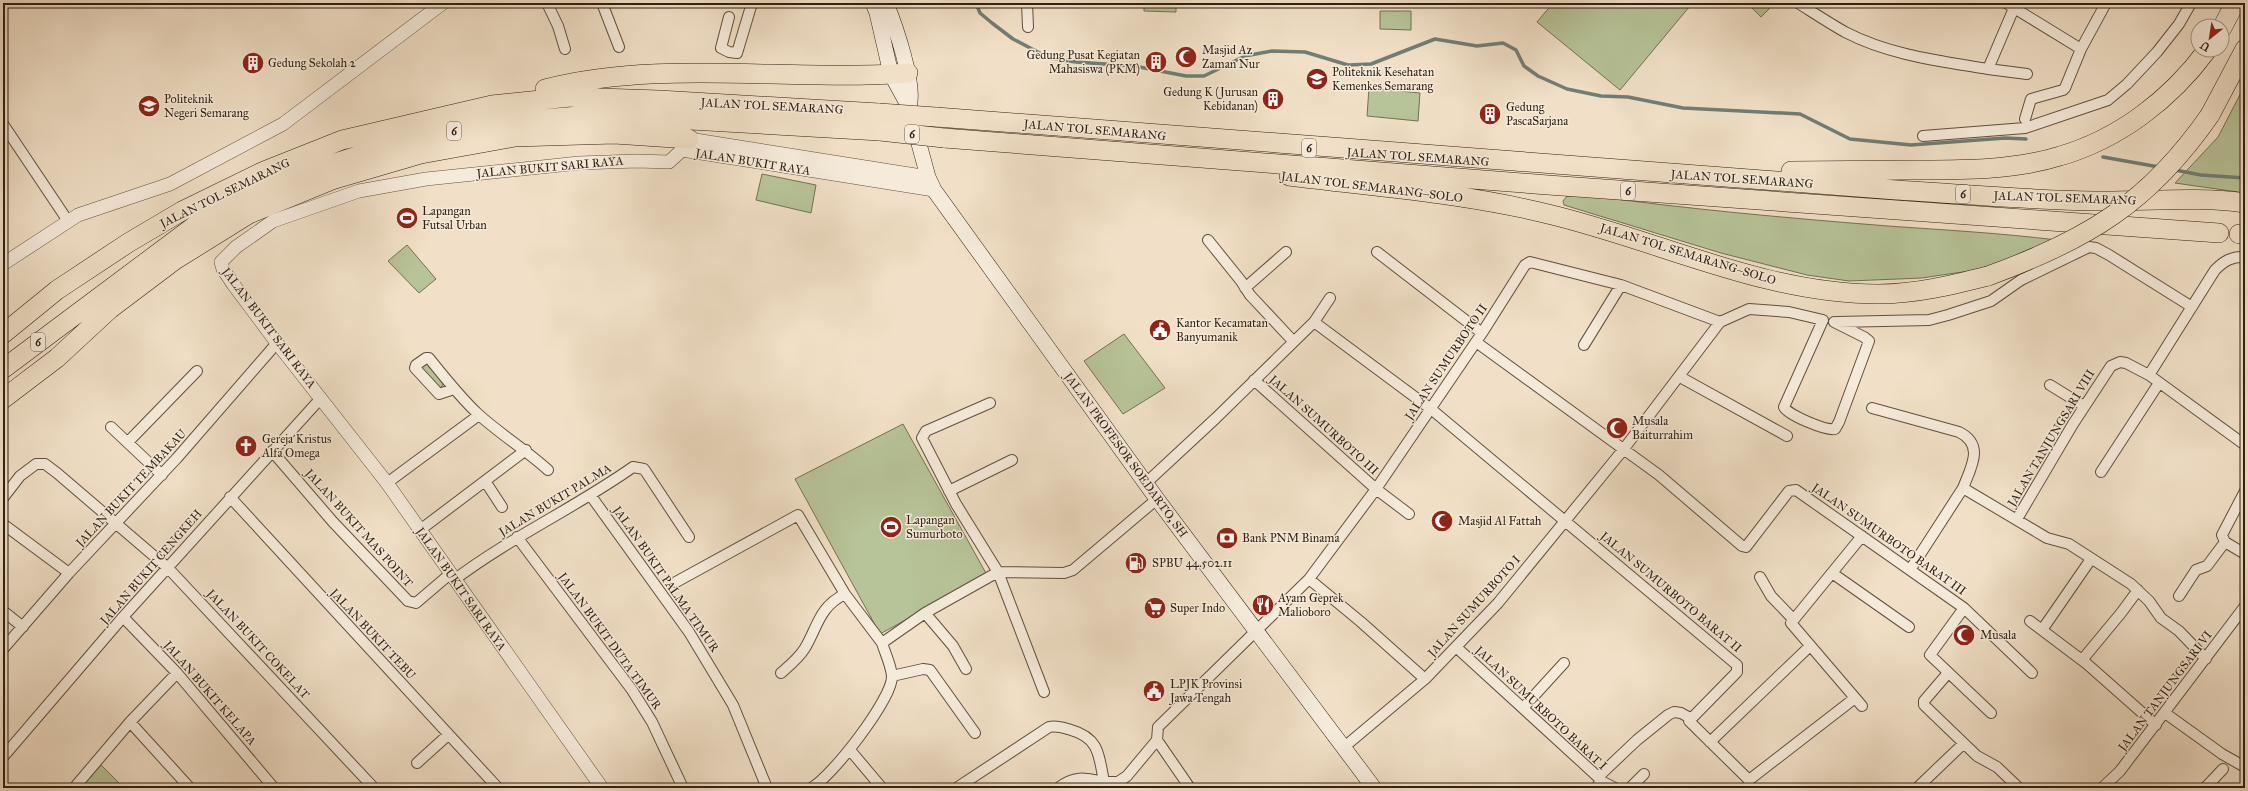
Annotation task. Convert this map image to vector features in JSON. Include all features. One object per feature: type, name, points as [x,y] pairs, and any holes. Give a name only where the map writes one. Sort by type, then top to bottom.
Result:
[{"type":"highway","points":[[2227,18],[2235,3]]},
{"type":"highway","name":"JALAN TOL SEMARANG–SOLO","points":[[1038,145],[1418,192],[1494,203],[1595,226],[1770,280],[1828,291],[1879,294],[1915,292],[1988,276],[2028,261],[2063,246],[2109,219],[2164,172],[2194,138],[2210,115],[2245,49]]},
{"type":"highway","name":"6","points":[[1682,174],[1946,170],[2014,166],[2038,162],[2082,148],[2125,127],[2149,111],[2173,89],[2200,58]]},
{"type":"highway","points":[[492,105],[552,88],[645,74],[899,73]]},
{"type":"highway","name":"JALAN TOL SEMARANG","points":[[3,334],[57,290],[128,243],[182,211],[264,171],[342,140],[492,105],[533,100],[594,97],[879,122],[944,138],[1384,171],[1556,186],[2219,233]]},
{"type":"highway","name":"JALAN TOL SEMARANG","points":[[3,369],[197,224],[298,175],[391,145],[493,123],[579,116],[879,122],[936,117],[1534,166],[1682,174],[2025,198],[2098,201],[2204,200],[2245,202]]},
{"type":"highway","points":[[3,399],[57,358],[110,309],[175,260],[249,214],[332,180],[421,154],[515,137],[614,134],[685,145]]},
{"type":"main road","points":[[873,3],[899,73]]},
{"type":"main road","points":[[886,3],[899,73]]},
{"type":"main road","name":"JALAN PROFESOR SOEDARTO, SH","points":[[899,73],[931,183],[1157,499],[1255,632],[1374,788]]},
{"type":"street","points":[[3,264],[78,215],[170,184],[283,124],[443,3]]},
{"type":"street","points":[[547,3],[558,26],[566,49]]},
{"type":"street","points":[[602,3],[619,47]]},
{"type":"street","points":[[730,17],[721,48],[729,52],[739,52],[752,3]]},
{"type":"street","points":[[1027,3],[1028,27]]},
{"type":"street","points":[[1798,3],[1846,32],[1909,55],[1988,69],[2027,74]]},
{"type":"street","points":[[2025,119],[2031,99],[2063,90],[2081,49],[2106,3]]},
{"type":"street","points":[[1923,136],[2025,128],[2108,100],[2127,84],[2157,52],[2179,24],[2191,3]]},
{"type":"street","points":[[1988,69],[2010,5],[2081,49]]},
{"type":"street","points":[[3,124],[68,221]]},
{"type":"street","name":"JALAN BUKIT RAYA","points":[[685,145],[931,183]]},
{"type":"street","name":"JALAN BUKIT SARI RAYA","points":[[602,788],[386,483],[277,342],[222,266],[221,262],[236,247],[273,221],[359,190],[426,179],[579,163],[637,161],[669,162],[685,145]]},
{"type":"street","points":[[1208,240],[1245,288],[1293,341]]},
{"type":"street","points":[[1834,322],[1864,337],[1868,344],[1839,422],[1835,429],[1828,430],[1790,413],[1784,407],[1823,320],[1834,322],[1929,320],[1948,315],[1991,301],[2021,280],[2089,247],[2096,248],[2192,307]]},
{"type":"street","points":[[1245,288],[1286,252]]},
{"type":"street","points":[[1377,252],[1482,333]]},
{"type":"street","points":[[2149,375],[2220,266],[2235,256],[2245,257]]},
{"type":"street","name":"JALAN SUMURBOTO II","points":[[1157,740],[1158,727],[1309,579],[1376,488],[1431,409],[1527,262],[1621,285],[1720,322]]},
{"type":"street","points":[[1584,345],[1621,285]]},
{"type":"street","name":"JALAN SUMURBOTO III","points":[[1146,483],[1314,322],[1330,298]]},
{"type":"street","name":"JALAN SUMURBOTO I","points":[[1343,748],[1425,680],[1507,593],[1623,450],[1680,377],[1720,322],[1749,309],[1798,313],[1823,320]]},
{"type":"street","points":[[1314,322],[1431,409],[1565,521]]},
{"type":"street","name":"JALAN BUKIT TEMBAKAU","points":[[3,649],[69,573],[162,475],[277,342]]},
{"type":"street","points":[[1476,342],[1623,450]]},
{"type":"street","name":"JALAN TANJUNGSARI VIII","points":[[2017,519],[2084,406],[2111,366],[2115,364],[2126,363],[2149,375],[2245,445]]},
{"type":"street","points":[[128,442],[197,371]]},
{"type":"street","points":[[1680,377],[1787,436]]},
{"type":"street","name":"JALAN SUMURBOTO III","points":[[1254,380],[1376,488],[1409,514]]},
{"type":"street","points":[[2101,472],[2159,383]]},
{"type":"street","points":[[2050,385],[2084,406]]},
{"type":"street","points":[[454,389],[479,415],[526,450],[548,470]]},
{"type":"street","name":"JALAN BUKIT CENGKEH","points":[[3,758],[124,617],[230,497],[321,398]]},
{"type":"street","points":[[990,403],[923,434],[922,438],[949,490],[998,572],[1044,692]]},
{"type":"street","points":[[1872,408],[1959,432],[1969,437],[1973,442],[1974,451],[1972,465],[1963,488],[1910,570]]},
{"type":"street","points":[[386,483],[479,415]]},
{"type":"street","points":[[111,427],[162,475]]},
{"type":"street","points":[[420,530],[526,450]]},
{"type":"street","name":"JALAN SUMURBOTO BARAT III","points":[[1623,450],[1672,485],[1744,547],[1789,491],[1793,490],[1800,492],[1964,608],[2032,673]]},
{"type":"street","name":"JALAN BUKIT MAS POINT","points":[[272,451],[333,522],[408,601],[416,603],[452,577]]},
{"type":"street","points":[[949,490],[1012,460]]},
{"type":"street","name":"JALAN BUKIT COKELAT","points":[[3,498],[20,476],[36,464],[45,464],[57,473],[168,568],[374,788]]},
{"type":"street","name":"JALAN BUKIT PALMA","points":[[452,577],[517,537],[591,496],[633,467],[644,469],[689,537]]},
{"type":"street","points":[[485,481],[502,507]]},
{"type":"street","points":[[1963,488],[2047,538],[2064,542],[2138,590],[2161,618],[2179,631],[2206,659]]},
{"type":"street","points":[[2245,491],[2222,532],[2222,538],[2225,542],[2245,554]]},
{"type":"street","name":"JALAN BUKIT PALMA TIMUR","points":[[591,496],[661,591],[733,705],[767,788]]},
{"type":"street","name":"JALAN BUKIT TEBU","points":[[230,497],[498,788]]},
{"type":"street","points":[[882,643],[925,613],[998,572],[1064,573],[1073,570],[1157,499]]},
{"type":"street","points":[[676,582],[798,515],[845,594],[882,643],[892,676],[879,706],[850,750],[817,787]]},
{"type":"street","name":"JALAN SUMURBOTO BARAT II","points":[[1565,521],[1737,665],[1737,672],[1690,718]]},
{"type":"street","points":[[3,524],[69,573]]},
{"type":"street","points":[[1862,536],[1793,619],[1792,626],[1862,706]]},
{"type":"street","name":"JALAN BUKIT DUTA TIMUR","points":[[517,537],[632,690],[652,722],[683,788]]},
{"type":"street","points":[[2179,596],[2196,570],[2207,566],[2225,542]]},
{"type":"street","points":[[2042,630],[2091,559]]},
{"type":"street","points":[[1832,573],[1909,627]]},
{"type":"street","points":[[1760,577],[1771,596],[1793,619]]},
{"type":"street","points":[[1309,579],[1361,622],[1425,680]]},
{"type":"street","points":[[2082,660],[2138,590]]},
{"type":"street","points":[[781,674],[805,648],[820,615],[839,597],[845,594]]},
{"type":"street","name":"JALAN TANJUNGSARI VI","points":[[2102,788],[2120,771],[2245,606]]},
{"type":"street","points":[[1964,608],[1930,655],[1991,713]]},
{"type":"street","points":[[3,611],[23,627]]},
{"type":"street","points":[[925,613],[953,646],[966,669]]},
{"type":"street","name":"JALAN BUKIT KELAPA","points":[[124,617],[177,673],[274,788]]},
{"type":"street","points":[[2030,621],[2082,660],[2156,725]]},
{"type":"street","points":[[1710,742],[1810,646]]},
{"type":"street","name":"JALAN SUMURBOTO BARAT I","points":[[1456,647],[1523,708],[1598,782],[1615,788]]},
{"type":"street","points":[[1523,708],[1564,663]]},
{"type":"street","points":[[892,676],[923,669],[930,670],[975,733]]},
{"type":"street","points":[[74,788],[130,722],[177,673]]},
{"type":"street","points":[[1948,673],[1924,701],[1924,705],[1963,744],[1977,756],[1997,767],[2019,788]]},
{"type":"street","points":[[1598,782],[1668,715],[1674,712],[1681,712],[1690,718],[1690,723],[1749,784],[1855,698]]},
{"type":"street","points":[[2165,713],[2222,754],[2245,767]]},
{"type":"street","points":[[130,722],[190,788]]},
{"type":"street","points":[[958,787],[1049,727],[1055,726],[1082,733],[1096,745],[1104,782]]},
{"type":"street","points":[[417,763],[448,735]]},
{"type":"street","points":[[1058,788],[1068,780],[1082,778],[1117,785],[1127,776],[1157,740],[1190,788]]},
{"type":"street","points":[[1917,788],[1963,744]]},
{"type":"street","points":[[850,750],[882,788]]},
{"type":"street","points":[[2205,788],[2223,769]]},
{"type":"street","points":[[1630,788],[1644,774]]},
{"type":"green space","points":[[1144,3],[1176,3],[1176,12],[1144,11]]},
{"type":"green space","points":[[1553,3],[1686,3],[1690,6],[1620,90],[1537,22]]},
{"type":"green space","points":[[1747,3],[1775,3],[1761,17]]},
{"type":"green space","points":[[1380,11],[1411,11],[1411,30],[1380,29]]},
{"type":"green space","points":[[2245,85],[2245,193],[2175,183],[2218,137]]},
{"type":"green space","points":[[1369,88],[1420,93],[1418,121],[1367,116]]},
{"type":"green space","points":[[762,174],[816,185],[811,213],[756,200]]},
{"type":"green space","points":[[1586,195],[1699,209],[2057,240],[1989,268],[1922,278],[1849,281],[1807,275],[1721,253],[1564,205],[1563,201],[1567,196]]},
{"type":"green space","points":[[407,245],[436,279],[419,293],[388,261]]},
{"type":"green space","points":[[1124,334],[1165,388],[1123,414],[1084,361]]},
{"type":"green space","points":[[427,362],[443,384],[441,388],[436,388],[421,367]]},
{"type":"green space","name":"Lapangan Sumurboto","points":[[903,424],[987,575],[880,634],[795,479]]},
{"type":"green space","points":[[101,765],[124,788],[81,788]]},
{"type":"waterway","points":[[976,3],[980,13],[1013,39],[1049,58],[1076,62],[1134,66],[1186,76],[1204,76],[1245,56],[1272,51],[1305,52],[1348,65],[1371,64],[1435,39],[1477,46],[1503,43],[1516,50],[1524,66],[1538,76],[1567,89],[1601,96],[1628,97],[1683,108],[1800,114],[1850,139],[1911,145],[2005,138],[2026,139]]},
{"type":"waterway","points":[[2103,157],[2159,167]]},
{"type":"waterway","points":[[2175,170],[2201,175],[2245,178]]},
{"type":"place","name":"Masjid Az Zaman Nur","points":[[1186,57]]},
{"type":"place","name":"Gedung Pusat Kegiatan Mahasiswa (PKM)","points":[[1156,62]]},
{"type":"place","name":"Gedung Sekolah 2","points":[[253,63]]},
{"type":"place","name":"Politeknik Kesehatan Kemenkes Semarang","points":[[1317,79]]},
{"type":"place","name":"Gedung K (Jurusan Kebidanan)","points":[[1273,99]]},
{"type":"place","name":"Politeknik Negeri Semarang","points":[[149,106]]},
{"type":"place","name":"Gedung PascaSarjana","points":[[1490,114]]},
{"type":"place","name":"Lapangan Futsal Urban","points":[[407,218]]},
{"type":"place","name":"Kantor Kecamatan Banyumanik","points":[[1160,330]]},
{"type":"place","name":"Musala Baiturrahim","points":[[1617,428]]},
{"type":"place","name":"Gereja Kristus Alfa Omega","points":[[246,446]]},
{"type":"place","name":"Masjid Al Fattah","points":[[1442,521]]},
{"type":"place","name":"Lapangan Sumurboto","points":[[891,527]]},
{"type":"place","name":"Bank PNM Binama","points":[[1227,538]]},
{"type":"place","name":"SPBU 44.502.11","points":[[1136,563]]},
{"type":"place","name":"Ayam Geprek Malioboro","points":[[1263,605]]},
{"type":"place","name":"Super Indo","points":[[1155,608]]},
{"type":"place","name":"Musala","points":[[1964,635]]},
{"type":"place","name":"LPJK Provinsi Jawa Tengah","points":[[1154,691]]}]
